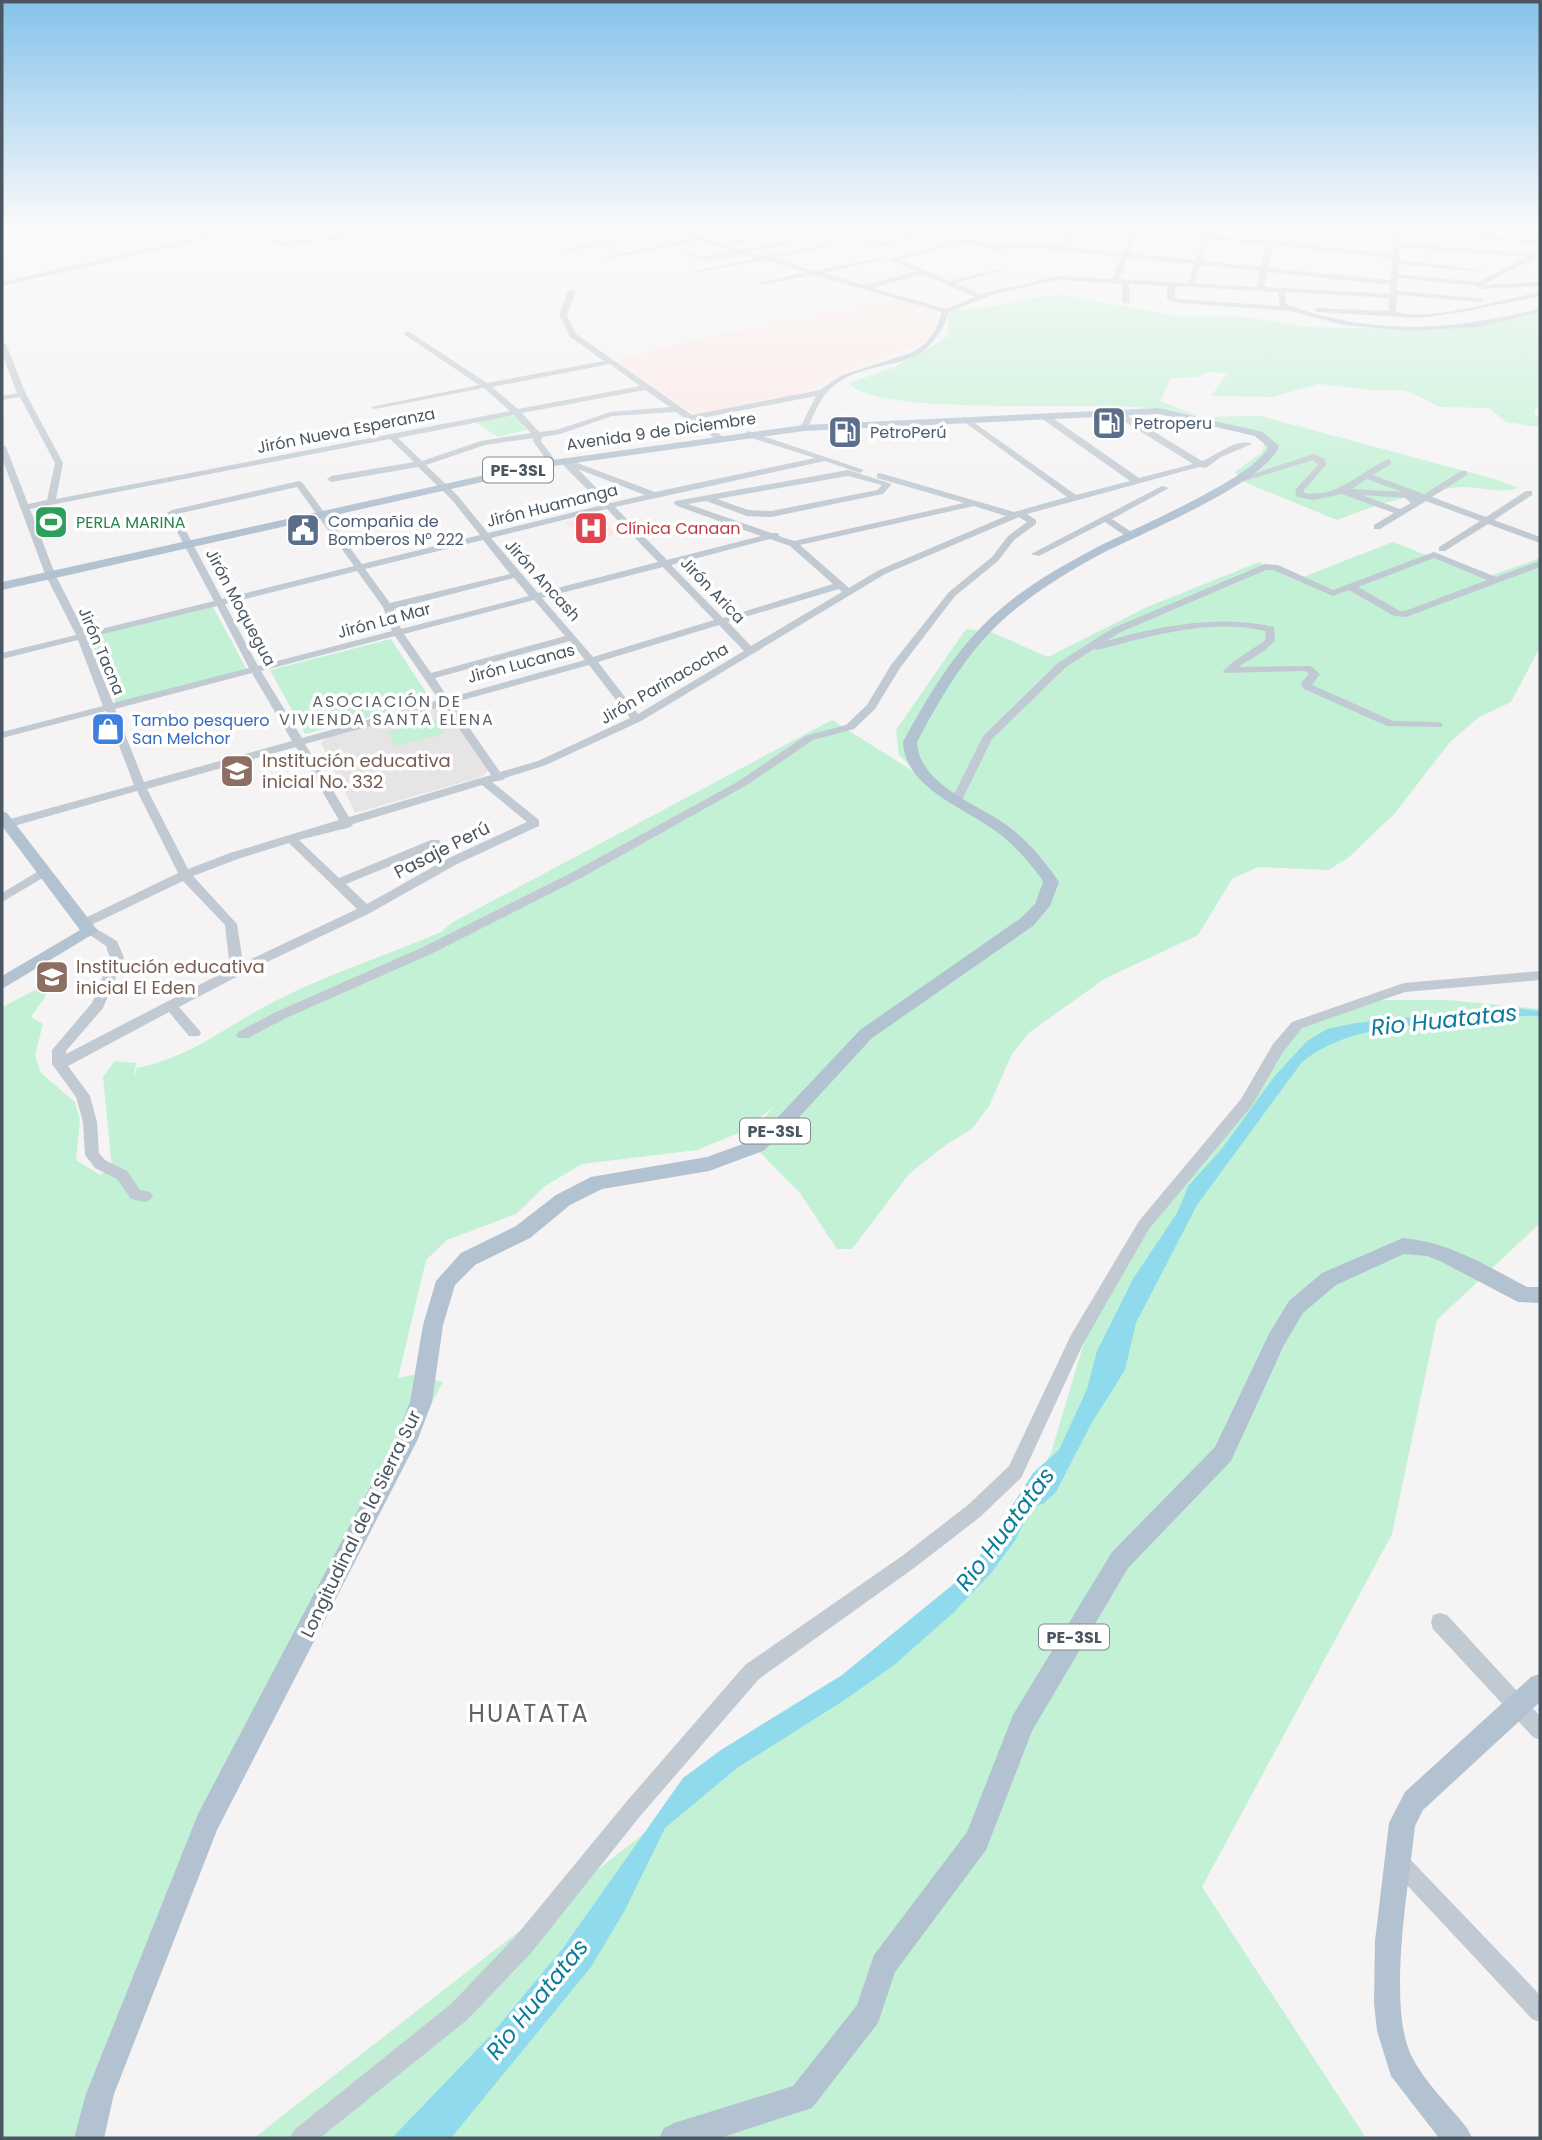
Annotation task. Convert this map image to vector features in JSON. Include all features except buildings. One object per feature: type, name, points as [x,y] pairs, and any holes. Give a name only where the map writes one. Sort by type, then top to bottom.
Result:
[{"type":"main road","name":"Longitudinal de la Sierra Sur","points":[[89,2138],[100,2094],[207,1823],[407,1440],[421,1402],[433,1325],[446,1281],[468,1259],[523,1232],[581,1188],[598,1182],[709,1164],[757,1146],[799,1106],[866,1034],[1027,922],[1042,906],[1051,882],[1041,867],[1005,831],[918,771],[908,747],[957,662],[978,636],[1023,598],[1083,558],[1238,480],[1275,452],[1271,441],[1259,435],[1174,414],[1147,411],[1044,416]]},
{"type":"main road","name":"Avenida 9 de Diciembre","points":[[4,585],[559,462],[804,428],[1044,416]]},
{"type":"main road","points":[[2,983],[86,928],[42,873],[5,820]]},
{"type":"main road","name":"PE-3SL","points":[[674,2138],[802,2098],[868,2013],[884,1965],[977,1841],[1022,1724],[1120,1560],[1223,1454],[1276,1340],[1296,1307],[1329,1279],[1403,1245],[1427,1248],[1447,1255],[1525,1296],[1540,1295]]},
{"type":"main road","points":[[1457,2138],[1398,2059],[1392,2034],[1387,1989],[1402,1823],[1415,1801],[1540,1686]]},
{"type":"street","points":[[568,327],[610,362],[719,438]]},
{"type":"street","points":[[804,428],[811,410],[824,392],[842,379],[899,360],[935,340],[942,327]]},
{"type":"street","points":[[1405,327],[1449,327]]},
{"type":"street","name":"Jirón Arica","points":[[408,333],[488,385],[518,411],[538,436],[537,441],[665,564],[751,652]]},
{"type":"street","points":[[2,344],[22,394],[59,463],[51,502]]},
{"type":"street","points":[[375,407],[610,362]]},
{"type":"street","name":"Jirón Nueva Esperanza","points":[[27,507],[646,387]]},
{"type":"street","points":[[693,418],[774,399],[824,392]]},
{"type":"street","points":[[2,398],[22,394]]},
{"type":"street","points":[[331,479],[420,464],[481,444],[538,436],[611,414],[679,409]]},
{"type":"street","points":[[1117,413],[1199,465],[1211,469]]},
{"type":"street","points":[[1044,416],[1138,482]]},
{"type":"street","points":[[966,419],[1074,498]]},
{"type":"street","points":[[243,1035],[281,1015],[426,951],[577,875],[743,783],[809,738],[850,727],[871,707],[895,667],[952,594],[995,559],[1011,538],[1033,522],[1017,514],[824,459],[748,434]]},
{"type":"street","name":"Jirón Ancash","points":[[392,436],[444,487],[516,575],[539,596],[636,719]]},
{"type":"street","name":"Jirón Parinacocha","points":[[86,928],[185,875],[234,856],[499,778],[584,746],[751,652],[843,588],[1017,514],[1199,465],[1248,444]]},
{"type":"street","name":"Jirón Tacna","points":[[2,447],[27,507],[50,574],[82,636],[140,786],[185,875],[231,924],[237,971]]},
{"type":"street","points":[[1238,480],[1314,457],[1322,461],[1322,465],[1298,493],[1314,497],[1343,491],[1407,495],[1540,540]]},
{"type":"street","name":"Jirón Huamanga","points":[[2,656],[654,495],[824,459]]},
{"type":"street","points":[[559,462],[775,535],[793,544],[843,588]]},
{"type":"street","points":[[1343,491],[1388,463]]},
{"type":"street","points":[[678,503],[848,473],[888,484],[880,492],[771,514],[747,513],[707,498]]},
{"type":"street","points":[[1377,527],[1464,473]]},
{"type":"street","points":[[1367,477],[1421,500]]},
{"type":"street","name":"Jirón Moquegua","points":[[324,514],[299,484],[172,513],[297,743],[346,824]]},
{"type":"street","points":[[1036,554],[1165,488]]},
{"type":"street","points":[[1343,491],[1400,512]]},
{"type":"street","points":[[1443,549],[1529,492]]},
{"type":"street","points":[[793,544],[975,503]]},
{"type":"street","points":[[324,514],[388,607],[397,632],[499,778]]},
{"type":"street","points":[[1104,518],[1130,535]]},
{"type":"street","name":"Jirón La Mar","points":[[2,735],[775,535]]},
{"type":"street","points":[[957,798],[987,738],[1062,665],[1117,630],[1265,567],[1275,567],[1329,593],[1434,555],[1495,580]]},
{"type":"street","points":[[1351,587],[1398,614],[1406,614],[1540,564]]},
{"type":"street","points":[[388,607],[516,575]]},
{"type":"street","name":"Jirón Lucanas","points":[[5,820],[297,743],[843,588]]},
{"type":"street","points":[[1077,655],[1144,634],[1236,625],[1262,626],[1270,629],[1271,639],[1256,654],[1234,664],[1228,671],[1307,668],[1315,674],[1306,683],[1308,687],[1391,724],[1438,725]]},
{"type":"street","points":[[428,677],[572,636]]},
{"type":"street","name":"Pasaje Perú","points":[[59,1064],[237,971],[366,911],[453,861],[535,823],[486,782]]},
{"type":"street","points":[[292,840],[366,911]]},
{"type":"street","points":[[336,884],[435,844]]},
{"type":"street","points":[[2,898],[42,873]]},
{"type":"street","points":[[86,928],[112,944],[117,958],[98,1005],[59,1050],[59,1064],[83,1096],[90,1122],[92,1155],[100,1164],[122,1175],[136,1195],[145,1196]]},
{"type":"street","points":[[302,2138],[459,2012],[523,1945],[634,1808],[752,1672],[908,1562],[974,1511],[1015,1472],[1077,1340],[1144,1225],[1246,1103],[1278,1048],[1297,1025],[1404,988],[1540,975]]},
{"type":"street","points":[[172,1007],[194,1033]]},
{"type":"street","points":[[1440,1622],[1540,1730]]},
{"type":"street","points":[[1399,1863],[1540,2011]]},
{"type":"shaded area","points":[[756,327],[936,327],[934,336],[885,358],[828,378],[798,396],[773,398],[696,416],[617,363],[620,359]]},
{"type":"shaded area","name":"Clínica Canaan","points":[[598,514],[617,534],[585,542],[566,522]]},
{"type":"shaded area","points":[[437,707],[443,708],[488,771],[481,777],[355,813],[321,743],[327,737]]},
{"type":"green space","points":[[949,327],[1411,329],[1540,327],[1540,405],[1534,410],[1536,416],[1540,417],[1540,427],[1506,422],[1489,408],[1440,407],[1412,393],[1399,390],[1319,384],[1272,397],[1211,396],[1227,374],[1210,371],[1198,377],[1171,378],[1160,401],[1201,417],[1261,416],[1498,480],[1518,488],[1502,490],[1461,487],[1438,490],[1380,505],[1337,520],[1244,482],[1235,472],[1262,452],[1264,443],[1245,430],[1224,423],[1164,410],[1134,407],[996,406],[903,401],[869,394],[848,383],[893,368],[943,340],[949,333]]},
{"type":"green space","points":[[501,416],[517,416],[527,430],[498,437],[475,422]]},
{"type":"green space","points":[[1393,542],[1484,578],[1540,558],[1540,647],[1511,702],[1479,717],[1450,742],[1395,813],[1348,858],[1328,870],[1258,867],[1232,879],[1198,935],[1104,979],[1030,1032],[1012,1054],[989,1106],[972,1129],[944,1146],[909,1174],[852,1249],[837,1249],[800,1193],[746,1138],[774,1107],[741,1132],[697,1150],[582,1164],[545,1186],[516,1214],[447,1240],[426,1260],[398,1378],[413,1375],[443,1382],[247,1746],[111,2067],[98,2138],[2,2138],[2,1007],[57,979],[31,1017],[43,1024],[35,1055],[41,1073],[75,1102],[80,1120],[76,1160],[100,1175],[112,1168],[103,1077],[115,1061],[136,1063],[134,1078],[137,1068],[193,1048],[277,1000],[441,932],[453,922],[832,720],[919,775],[899,755],[896,730],[966,629],[991,632],[1048,657],[1145,608],[1259,562],[1295,580]]},
{"type":"green space","points":[[213,607],[247,670],[116,703],[89,637]]},
{"type":"green space","points":[[391,639],[431,700],[305,734],[270,670]]},
{"type":"green space","points":[[435,718],[445,733],[396,746],[387,732]]},
{"type":"green space","points":[[1383,1000],[1448,1000],[1540,1009],[1540,1223],[1437,1320],[1392,1534],[1202,1887],[1366,2138],[254,2138],[942,1601],[1028,1497],[1051,1453],[1087,1332],[1120,1262],[1296,1031],[1337,1012]]},
{"type":"water","name":"Rio Huatatas","points":[[1508,1007],[1540,1011],[1540,1017],[1523,1016],[1394,1027],[1345,1039],[1323,1048],[1302,1062],[1197,1205],[1136,1323],[1125,1370],[1091,1424],[1056,1492],[1043,1504],[1032,1506],[1016,1539],[992,1572],[953,1613],[893,1666],[737,1768],[665,1828],[625,1910],[591,1967],[451,2138],[392,2138],[490,2036],[563,1948],[683,1778],[721,1750],[842,1675],[972,1569],[1033,1473],[1059,1450],[1087,1389],[1097,1351],[1133,1279],[1177,1213],[1189,1185],[1221,1150],[1274,1077],[1307,1041],[1327,1029],[1356,1023]]},
{"type":"place","name":"Petroperu","points":[[1109,423]]},
{"type":"place","name":"PetroPerú","points":[[845,432]]},
{"type":"place","name":"PERLA MARINA","points":[[51,522]]},
{"type":"place","name":"Clínica Canaan","points":[[591,528]]},
{"type":"place","name":"Compañia de Bomberos N° 222","points":[[303,530]]},
{"type":"place","name":"Tambo pesquero San Melchor","points":[[108,729]]},
{"type":"place","name":"Institución educativa inicial No. 332","points":[[237,771]]},
{"type":"place","name":"Institución educativa inicial El Eden","points":[[52,977]]},
{"type":"district","name":"ASOCIACIÓN DE VIVIENDA SANTA ELENA","points":[[387,710]]},
{"type":"district","name":"HUATATA","points":[[529,1714]]}]
